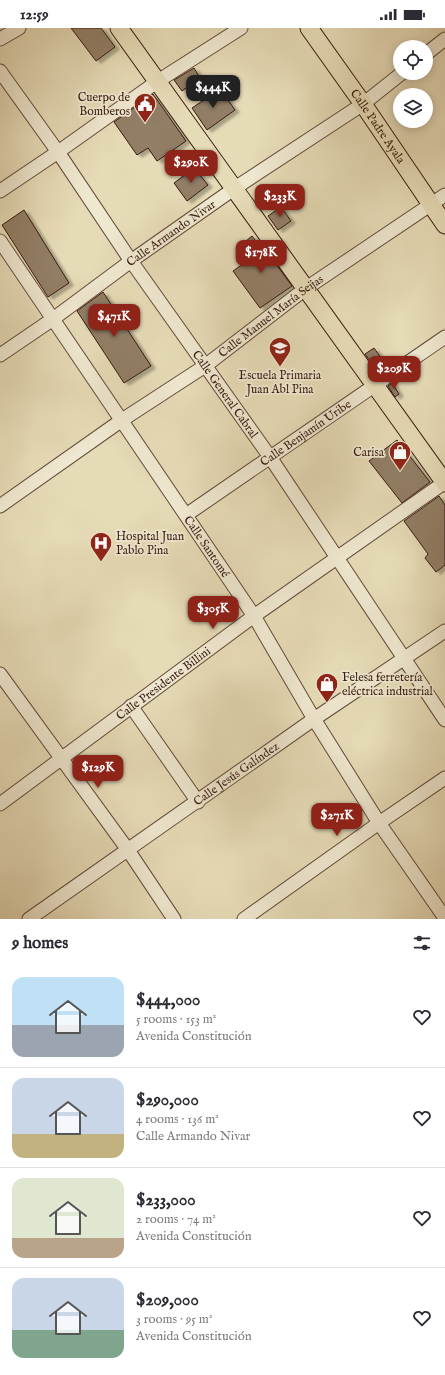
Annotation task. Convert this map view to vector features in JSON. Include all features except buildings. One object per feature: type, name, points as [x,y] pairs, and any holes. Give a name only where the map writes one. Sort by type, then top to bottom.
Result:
[{"type":"main road","points":[[119,28],[445,483]]},
{"type":"main road","name":"Calle Padre Ayala","points":[[309,28],[363,104],[438,200],[445,225]]},
{"type":"street","points":[[0,39],[19,28]]},
{"type":"street","points":[[0,191],[158,81],[242,28]]},
{"type":"street","points":[[433,48],[445,39]]},
{"type":"street","name":"Calle General Cabral","points":[[0,71],[58,152],[131,261],[270,457],[445,720]]},
{"type":"street","name":"Calle Armando Nivar","points":[[0,355],[53,319],[131,261],[235,188],[363,104],[393,80]]},
{"type":"street","name":"Calle Manuel María Seijas","points":[[0,506],[122,420],[205,366],[305,289],[438,200]]},
{"type":"street","name":"Calle Santomé","points":[[0,241],[254,616],[314,719],[379,823],[445,918]]},
{"type":"street","name":"Calle Benjamín Uribe","points":[[186,515],[445,337]]},
{"type":"street","name":"Calle Presidente Billini","points":[[0,804],[60,758],[254,616],[445,483]]},
{"type":"street","name":"Calle Jesús Galíndez","points":[[29,919],[198,802],[314,719],[445,631]]},
{"type":"street","points":[[0,674],[128,850],[174,919]]},
{"type":"street","points":[[131,706],[198,802]]},
{"type":"street","points":[[244,919],[445,778]]},
{"type":"place","name":"Cuerpo de Bomberos","points":[[145,124]]},
{"type":"place","name":"Escuela Primaria Juan Abl Pina","points":[[280,368]]},
{"type":"place","name":"Carisa","points":[[400,472]]},
{"type":"place","name":"Hospital Juan Pablo Pina","points":[[101,562]]},
{"type":"place","name":"Felesa ferretería eléctrica industrial","points":[[327,704]]}]
